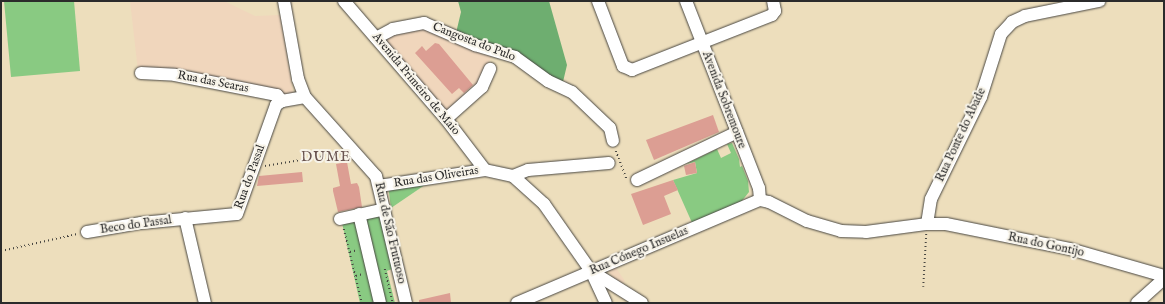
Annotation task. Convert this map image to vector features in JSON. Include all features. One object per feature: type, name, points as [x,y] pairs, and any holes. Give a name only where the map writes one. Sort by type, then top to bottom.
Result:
[{"type":"street","name":"Rua de São Frutuoso","points":[[284,1],[298,79],[305,97],[371,168],[379,186],[406,303]]},
{"type":"street","name":"Avenida Primeiro de Maio","points":[[344,1],[446,119],[485,170]]},
{"type":"street","points":[[598,1],[623,66],[627,70],[632,70],[772,15],[775,11],[773,1]]},
{"type":"street","name":"Avenida Sobremoure","points":[[686,1],[759,188],[760,200]]},
{"type":"street","name":"Rua Ponte do Abade","points":[[927,224],[932,199],[981,97],[1001,34],[1012,22],[1026,16],[1099,1]]},
{"type":"street","name":"Cangosta do Pulo","points":[[376,38],[393,29],[424,22],[475,45],[515,57],[548,81],[572,92],[610,128],[613,141]]},
{"type":"street","points":[[446,119],[482,87],[490,69]]},
{"type":"street","name":"Rua das Searas","points":[[142,73],[175,75],[277,94],[282,101]]},
{"type":"street","points":[[282,101],[305,97]]},
{"type":"street","name":"Rua do Passal","points":[[185,218],[237,214],[255,168],[276,105],[282,101]]},
{"type":"street","points":[[637,180],[737,132]]},
{"type":"street","points":[[512,176],[528,170],[609,163]]},
{"type":"street","name":"Rua das Oliveiras","points":[[379,186],[485,170],[512,176],[544,204],[591,271]]},
{"type":"street","name":"Rua do Gontijo","points":[[760,200],[769,202],[807,221],[841,231],[866,232],[927,224],[946,224],[1070,249],[1164,276]]},
{"type":"street","name":"Rua Cónego Insuelas","points":[[517,303],[760,200]]},
{"type":"street","points":[[340,218],[385,209]]},
{"type":"street","points":[[359,214],[380,303]]},
{"type":"street","points":[[185,218],[205,303]]},
{"type":"street","name":"Beco do Passal","points":[[87,232],[185,218]]},
{"type":"street","points":[[591,271],[606,303]]},
{"type":"street","points":[[591,271],[642,303]]},
{"type":"street","points":[[1137,303],[1164,279]]},
{"type":"path","points":[[613,141],[627,178],[637,180]]},
{"type":"path","points":[[255,168],[354,151]]},
{"type":"path","points":[[923,287],[927,224]]},
{"type":"path","points":[[1,251],[87,232]]},
{"type":"path","points":[[385,269],[393,303]]},
{"type":"shaded area","points":[[130,1],[224,1],[255,16],[280,15],[293,92],[290,95],[231,82],[138,71]]},
{"type":"shaded area","points":[[424,25],[493,53],[478,85],[447,113],[387,46],[388,36]]},
{"type":"shaded area","points":[[614,265],[625,281],[621,284],[612,277],[607,268]]},
{"type":"green space","points":[[4,1],[74,1],[80,71],[11,77]]},
{"type":"green space","points":[[458,1],[549,1],[567,65],[562,86],[456,33],[461,12]]},
{"type":"green space","points":[[732,143],[739,159],[740,167],[742,166],[748,181],[749,192],[741,202],[693,225],[673,180],[697,173],[695,162],[686,164],[717,149],[721,158],[731,153],[727,144]]},
{"type":"green space","points":[[438,176],[391,208],[388,185]]},
{"type":"green space","points":[[380,216],[392,269],[387,271],[395,303],[360,303],[342,223]]},
{"type":"building","points":[[435,43],[439,44],[473,85],[464,93],[459,88],[452,94],[415,53],[422,46],[426,51]]},
{"type":"building","points":[[713,115],[719,132],[654,160],[646,140]]},
{"type":"building","points":[[347,162],[351,184],[357,183],[359,187],[362,207],[338,212],[333,191],[333,188],[340,186],[336,164]]},
{"type":"building","points":[[695,162],[697,173],[686,175],[684,166]]},
{"type":"building","points":[[302,172],[303,182],[257,186],[259,176]]},
{"type":"building","points":[[673,180],[678,190],[664,196],[671,214],[643,225],[631,194]]},
{"type":"building","points":[[450,293],[451,303],[419,303],[419,300]]},
{"type":"district","name":"DUME","points":[[326,157]]}]
